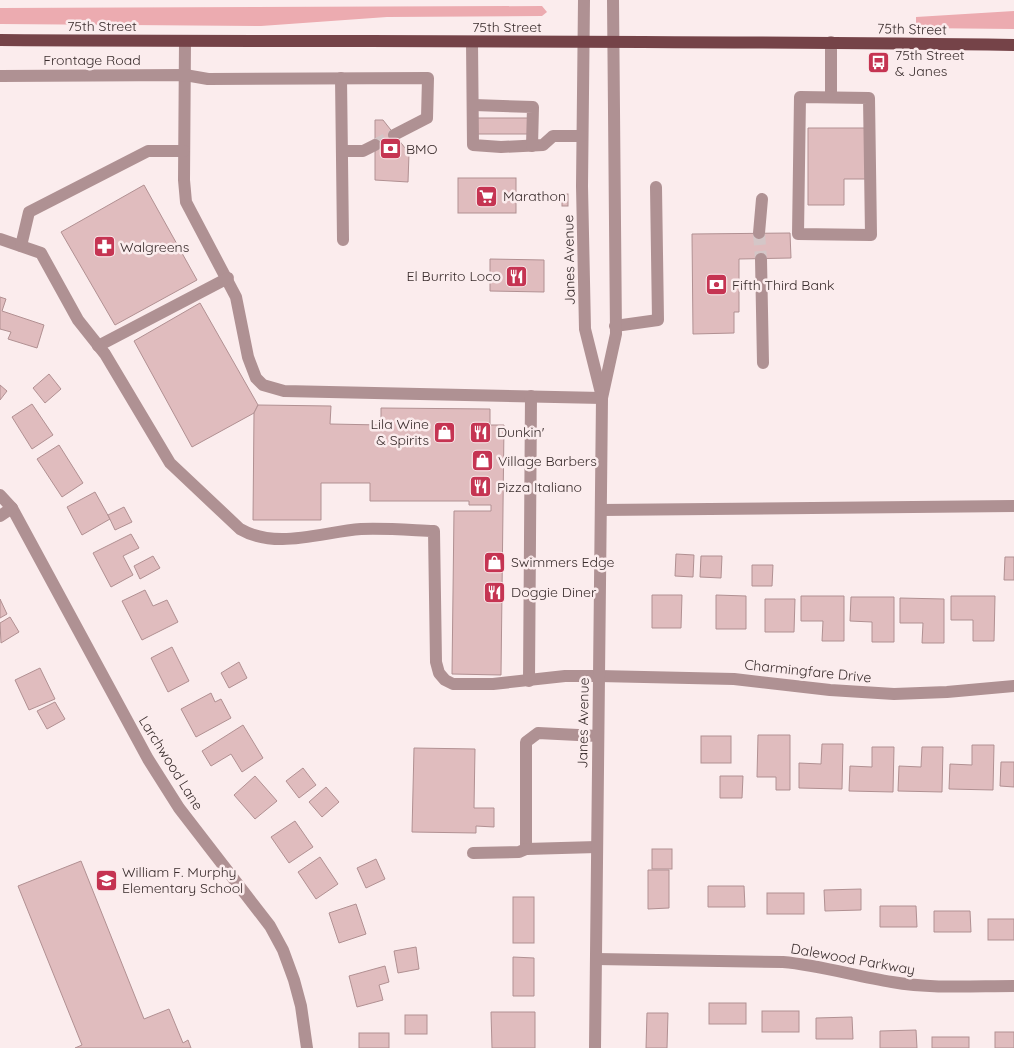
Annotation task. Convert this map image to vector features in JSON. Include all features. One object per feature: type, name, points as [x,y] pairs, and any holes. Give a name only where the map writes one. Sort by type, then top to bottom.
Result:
[{"type":"main road","name":"75th Street","points":[[0,40],[831,42],[1014,45]]},
{"type":"street","name":"Janes Avenue","points":[[584,0],[582,136],[585,329],[602,398]]},
{"type":"street","name":"Janes Avenue","points":[[595,1048],[602,398],[615,326],[613,0]]},
{"type":"street","points":[[185,41],[184,151],[186,202],[228,278],[236,297],[248,357],[253,371],[263,385],[271,389],[602,398]]},
{"type":"street","points":[[472,42],[473,144],[502,147],[532,146],[543,145],[553,136],[582,136]]},
{"type":"street","points":[[831,42],[831,97]]},
{"type":"street","name":"Frontage Road","points":[[0,76],[185,75],[208,78],[428,78],[427,118],[394,135]]},
{"type":"street","points":[[342,78],[343,240]]},
{"type":"street","points":[[800,97],[831,97],[869,98],[871,236],[798,234],[800,97]]},
{"type":"street","points":[[474,105],[533,107],[532,146]]},
{"type":"street","points":[[342,151],[363,151],[375,145]]},
{"type":"street","points":[[21,246],[29,212],[148,151],[184,151]]},
{"type":"street","points":[[615,326],[658,320],[656,187]]},
{"type":"street","points":[[759,233],[762,200]]},
{"type":"street","points":[[0,239],[41,252],[78,320],[98,346],[228,278]]},
{"type":"street","points":[[761,259],[763,363]]},
{"type":"street","name":"Charmingfare Drive","points":[[98,346],[105,354],[170,463],[240,529],[251,536],[300,538],[361,529],[434,531],[436,662],[439,673],[445,680],[453,684],[529,682],[565,676],[599,676],[734,679],[830,690],[894,694],[947,692],[1014,686]]},
{"type":"street","points":[[529,682],[531,396]]},
{"type":"street","name":"Larchwood Lane","points":[[0,495],[12,508],[148,759],[180,808],[255,905],[274,934],[294,980],[301,1006],[307,1048]]},
{"type":"street","points":[[600,510],[1014,506]]},
{"type":"street","points":[[0,516],[12,508]]},
{"type":"street","points":[[526,849],[526,742],[538,733],[598,736]]},
{"type":"street","points":[[472,853],[597,847]]},
{"type":"street","name":"Dalewood Parkway","points":[[596,960],[783,962],[807,964],[892,982],[928,986],[1014,986]]},
{"type":"shaded area","points":[[542,6],[547,12],[542,16],[387,17],[261,26],[0,24],[0,8]]},
{"type":"shaded area","points":[[1014,11],[1014,29],[916,28],[916,17]]},
{"type":"building","points":[[477,118],[530,118],[530,134],[477,134]]},
{"type":"building","name":"BMO","points":[[375,120],[383,120],[409,153],[408,182],[375,180]]},
{"type":"building","points":[[808,128],[868,128],[868,179],[844,179],[844,205],[808,205]]},
{"type":"building","name":"Marathon","points":[[458,178],[516,178],[516,213],[458,213]]},
{"type":"building","name":"Walgreens","points":[[144,185],[197,280],[115,325],[61,232]]},
{"type":"building","points":[[562,194],[568,194],[568,206],[562,206]]},
{"type":"building","name":"Fifth Third Bank","points":[[790,233],[791,258],[739,259],[739,312],[734,312],[734,333],[693,334],[692,234]]},
{"type":"building","name":"El Burrito Loco","points":[[490,259],[544,260],[544,292],[490,291]]},
{"type":"building","points":[[0,297],[6,299],[2,311],[44,325],[37,348],[8,339],[11,332],[0,329]]},
{"type":"building","points":[[200,303],[258,405],[254,413],[192,447],[134,341]]},
{"type":"building","points":[[49,374],[61,389],[45,403],[33,388]]},
{"type":"building","points":[[0,385],[7,391],[0,400]]},
{"type":"building","points":[[32,404],[53,435],[32,449],[12,417]]},
{"type":"building","points":[[258,405],[331,406],[330,424],[381,425],[381,408],[490,409],[490,425],[504,425],[501,675],[452,674],[454,511],[491,511],[491,505],[469,505],[469,501],[370,501],[370,483],[321,483],[321,520],[253,520],[254,413]]},
{"type":"building","points":[[59,445],[83,483],[62,497],[37,459]]},
{"type":"building","points":[[95,492],[110,519],[82,535],[67,507]]},
{"type":"building","points":[[124,507],[132,522],[115,530],[108,515]]},
{"type":"building","points":[[131,534],[139,548],[123,556],[133,575],[111,587],[93,553]]},
{"type":"building","points":[[676,554],[694,555],[693,577],[675,576]]},
{"type":"building","points":[[153,556],[160,568],[140,579],[134,566]]},
{"type":"building","points":[[701,556],[722,556],[721,578],[700,577]]},
{"type":"building","points":[[1005,557],[1014,557],[1014,580],[1004,580]]},
{"type":"building","points":[[752,565],[773,565],[772,586],[752,586]]},
{"type":"building","points":[[145,590],[153,606],[167,600],[178,622],[142,640],[122,601]]},
{"type":"building","points":[[652,595],[682,595],[681,628],[652,628]]},
{"type":"building","points":[[716,595],[746,596],[746,629],[716,629]]},
{"type":"building","points":[[801,596],[844,596],[844,641],[822,641],[823,621],[801,621]]},
{"type":"building","points":[[951,596],[995,596],[994,641],[973,641],[973,620],[951,620]]},
{"type":"building","points":[[851,597],[894,597],[894,642],[872,642],[872,622],[850,621]]},
{"type":"building","points":[[900,598],[944,599],[944,643],[922,643],[923,623],[900,623]]},
{"type":"building","points":[[0,599],[7,614],[0,618]]},
{"type":"building","points":[[765,599],[795,599],[794,632],[765,632]]},
{"type":"building","points":[[10,617],[19,632],[1,643],[0,623]]},
{"type":"building","points":[[172,647],[189,681],[168,692],[151,658]]},
{"type":"building","points":[[239,662],[247,678],[229,688],[221,673]]},
{"type":"building","points":[[40,668],[55,699],[29,710],[15,680]]},
{"type":"building","points":[[211,693],[215,702],[221,699],[231,718],[196,737],[181,709]]},
{"type":"building","points":[[55,702],[65,719],[47,729],[37,711]]},
{"type":"building","points":[[243,725],[263,758],[242,772],[231,754],[211,766],[202,751]]},
{"type":"building","points":[[758,735],[790,735],[790,790],[776,790],[776,777],[757,777]]},
{"type":"building","points":[[701,736],[731,736],[731,763],[701,763]]},
{"type":"building","points":[[822,744],[843,744],[842,789],[799,788],[799,763],[821,764]]},
{"type":"building","points":[[972,745],[994,745],[993,790],[949,789],[950,764],[972,765]]},
{"type":"building","points":[[872,747],[894,747],[893,792],[849,791],[850,766],[872,767]]},
{"type":"building","points":[[922,747],[943,747],[942,792],[898,791],[899,766],[921,767]]},
{"type":"building","points":[[414,748],[475,749],[474,808],[494,808],[494,827],[476,826],[476,833],[412,832]]},
{"type":"building","points":[[1001,762],[1014,762],[1014,787],[1000,786]]},
{"type":"building","points":[[303,768],[316,785],[299,798],[286,781]]},
{"type":"building","points":[[255,776],[277,801],[255,819],[234,795]]},
{"type":"building","points":[[720,776],[743,776],[742,798],[720,798]]},
{"type":"building","points":[[326,787],[339,802],[322,817],[309,802]]},
{"type":"building","points":[[295,821],[313,847],[289,863],[271,837]]},
{"type":"building","points":[[652,849],[672,849],[672,869],[652,869]]},
{"type":"building","points":[[320,857],[338,884],[316,899],[298,872]]},
{"type":"building","points":[[376,859],[385,879],[366,888],[357,868]]},
{"type":"building","points":[[81,861],[144,1019],[169,1009],[183,1043],[188,1040],[191,1048],[75,1048],[82,1045],[18,886]]},
{"type":"building","points":[[648,870],[669,870],[669,908],[648,909]]},
{"type":"building","points":[[708,886],[744,886],[745,907],[708,907]]},
{"type":"building","points":[[861,889],[861,910],[825,911],[824,890]]},
{"type":"building","points":[[767,893],[804,893],[804,914],[767,914]]},
{"type":"building","points":[[513,897],[534,897],[534,943],[513,943]]},
{"type":"building","points":[[356,904],[366,934],[339,943],[329,913]]},
{"type":"building","points":[[880,906],[916,906],[917,927],[880,927]]},
{"type":"building","points":[[934,911],[970,911],[971,932],[934,932]]},
{"type":"building","points":[[988,919],[1014,919],[1014,940],[988,940]]},
{"type":"building","points":[[416,947],[419,969],[398,973],[394,951]]},
{"type":"building","points":[[513,957],[534,958],[534,996],[513,996]]},
{"type":"building","points":[[385,966],[389,982],[379,985],[383,1000],[357,1007],[349,976]]},
{"type":"building","points":[[709,1003],[746,1003],[746,1024],[709,1024]]},
{"type":"building","points":[[762,1011],[799,1011],[799,1032],[762,1032]]},
{"type":"building","points":[[491,1012],[535,1012],[535,1048],[492,1048]]},
{"type":"building","points":[[647,1013],[668,1013],[667,1048],[646,1048]]},
{"type":"building","points":[[405,1015],[427,1015],[427,1034],[405,1034]]},
{"type":"building","points":[[852,1017],[853,1039],[816,1039],[816,1018]]},
{"type":"building","points":[[916,1030],[917,1048],[880,1048],[880,1031]]},
{"type":"building","points":[[995,1032],[1014,1032],[1014,1048],[995,1048]]},
{"type":"building","points":[[359,1033],[389,1033],[389,1048],[359,1048]]},
{"type":"building","points":[[932,1037],[969,1037],[969,1048],[932,1048]]},
{"type":"tunnel","points":[[375,145],[394,135]]},
{"type":"tunnel","points":[[759,233],[761,259]]},
{"type":"place","name":"75th Street & Janes","points":[[879,63]]},
{"type":"place","name":"BMO","points":[[390,149]]},
{"type":"place","name":"Marathon","points":[[487,196]]},
{"type":"place","name":"Walgreens","points":[[104,247]]},
{"type":"place","name":"El Burrito Loco","points":[[517,276]]},
{"type":"place","name":"Fifth Third Bank","points":[[716,285]]},
{"type":"place","name":"Lila Wine & Spirits","points":[[445,432]]},
{"type":"place","name":"Dunkin'","points":[[481,432]]},
{"type":"place","name":"Village Barbers","points":[[482,461]]},
{"type":"place","name":"Pizza Italiano","points":[[481,487]]},
{"type":"place","name":"Swimmers Edge","points":[[495,562]]},
{"type":"place","name":"Doggie Diner","points":[[495,592]]},
{"type":"place","name":"William F. Murphy Elementary School","points":[[106,880]]}]
